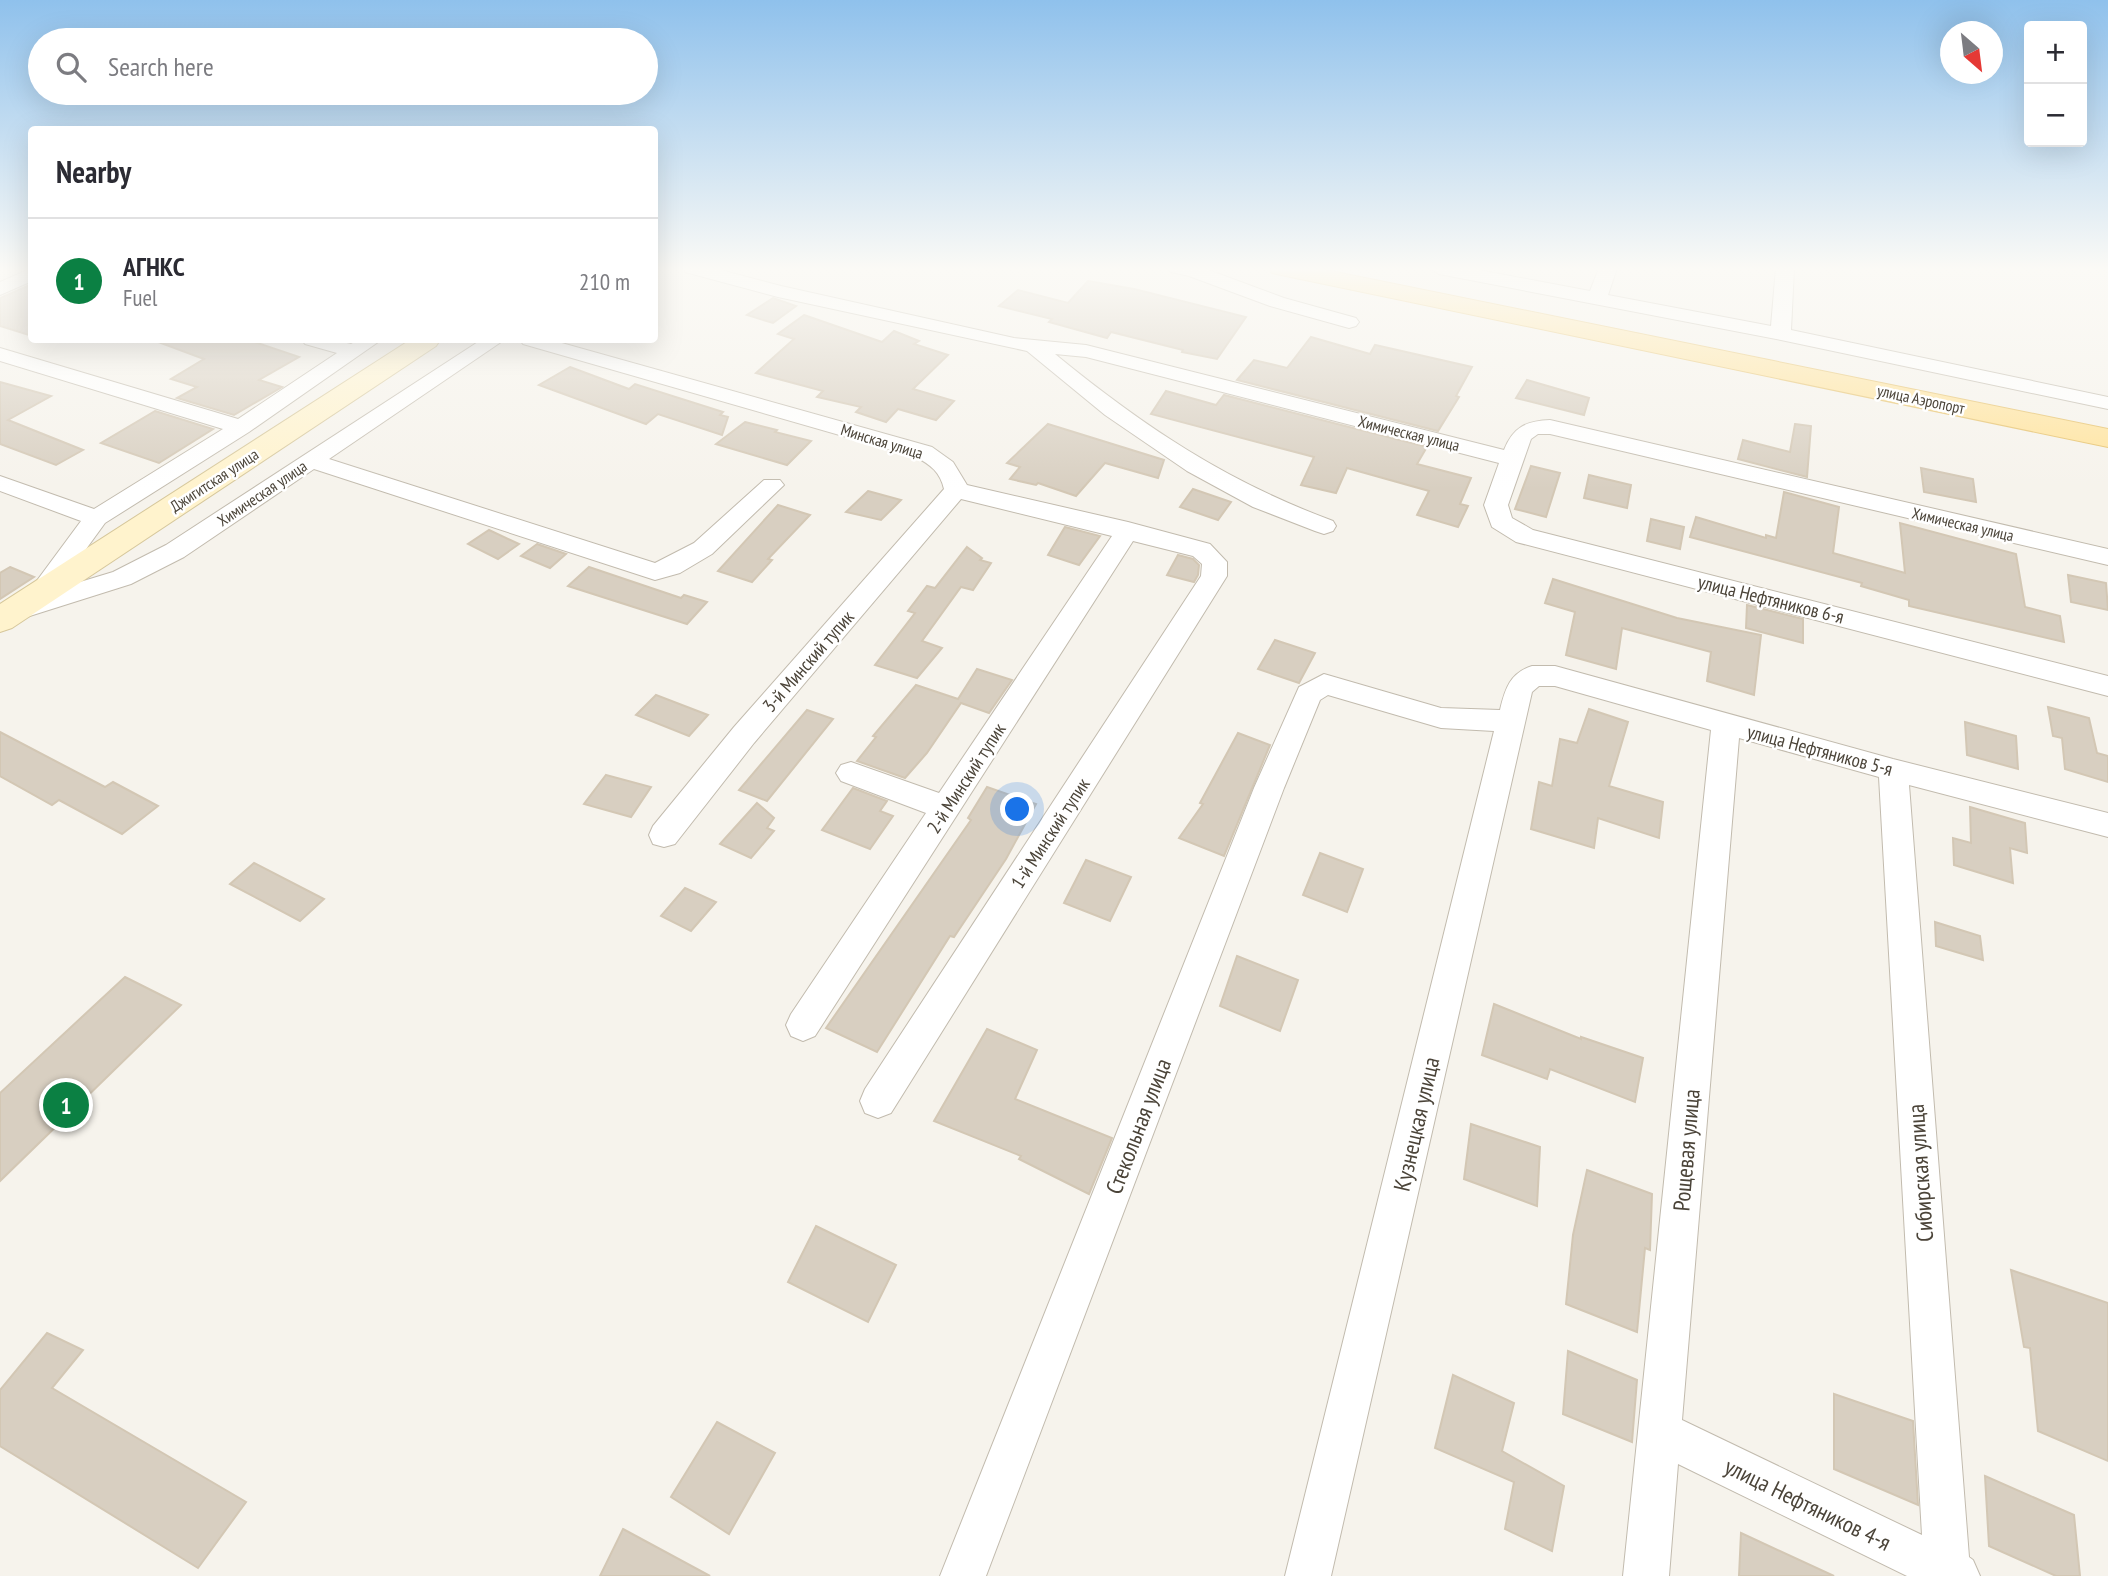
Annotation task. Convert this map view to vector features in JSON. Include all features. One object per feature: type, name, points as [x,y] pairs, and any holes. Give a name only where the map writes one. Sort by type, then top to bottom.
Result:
[{"type":"main road","name":"улица Аэропорт","points":[[1639,342],[2108,438]]},
{"type":"main road","name":"улица Аэропорт","points":[[1706,342],[2108,422]]},
{"type":"street","name":"Химическая улица","points":[[1006,342],[1035,348],[1086,351],[1512,459],[1521,434],[1533,427],[1550,427],[2108,557]]},
{"type":"street","points":[[1817,342],[2108,402]]},
{"type":"street","points":[[342,343],[362,345]]},
{"type":"street","name":"Джигитская улица","points":[[17,609],[422,343]]},
{"type":"street","name":"Химическая улица","points":[[17,609],[132,573],[175,551],[489,343]]},
{"type":"street","name":"Минская улица","points":[[541,343],[924,452],[941,460],[953,475],[956,490]]},
{"type":"street","points":[[17,609],[96,518],[241,427],[362,345]]},
{"type":"street","points":[[1035,348],[1100,402],[1160,444],[1255,499],[1324,526]]},
{"type":"street","points":[[0,354],[241,427]]},
{"type":"street","name":"улица Нефтяников 6-я","points":[[1512,459],[1496,505],[1501,522],[1525,536],[2108,686]]},
{"type":"street","points":[[311,461],[655,572],[670,569],[691,558],[772,485]]},
{"type":"street","points":[[0,483],[96,518]]},
{"type":"street","points":[[956,490],[1128,530]]},
{"type":"street","name":"3-й Минский тупик","points":[[664,835],[744,735],[956,490]]},
{"type":"street","name":"1-й Минский тупик","points":[[878,1101],[1214,576],[1215,562],[1201,551],[1128,530]]},
{"type":"street","name":"2-й Минский тупик","points":[[803,1025],[1128,530]]},
{"type":"street","name":"Кузнецкая улица","points":[[1308,1576],[1519,688],[1532,676]]},
{"type":"street","name":"улица Нефтяников 5-я","points":[[1532,676],[1555,676],[1893,770],[2108,825]]},
{"type":"street","name":"Стекольная улица","points":[[963,1576],[1269,788],[1309,694],[1324,684],[1345,687],[1444,719],[1513,720]]},
{"type":"street","name":"Рощевая улица","points":[[1646,1576],[1726,724]]},
{"type":"street","name":"Сибирская улица","points":[[1893,770],[1950,1574]]},
{"type":"street","points":[[851,773],[946,808]]},
{"type":"street","name":"улица Нефтяников 4-я","points":[[1659,1432],[1950,1574]]},
{"type":"building","points":[[791,342],[918,342],[914,344],[948,355],[913,389],[954,401],[936,420],[898,409],[886,422],[856,412],[861,407],[817,397],[823,391],[756,373]]},
{"type":"building","points":[[1149,342],[1229,342],[1217,359],[1182,352],[1183,350]]},
{"type":"building","points":[[1307,342],[1327,342],[1370,354],[1375,345],[1472,367],[1456,396],[1459,397],[1438,431],[1237,380],[1254,360],[1287,368]]},
{"type":"building","points":[[161,343],[258,343],[299,357],[259,380],[282,387],[234,415],[177,398],[197,387],[171,379],[204,359]]},
{"type":"building","points":[[570,367],[629,389],[635,384],[723,412],[720,415],[728,417],[722,435],[658,414],[646,424],[539,385]]},
{"type":"building","points":[[1527,380],[1589,398],[1584,415],[1516,398]]},
{"type":"building","points":[[0,382],[51,396],[8,420],[83,450],[56,465],[0,444]]},
{"type":"building","points":[[1166,391],[1216,405],[1224,395],[1427,447],[1417,464],[1471,478],[1460,504],[1468,506],[1458,527],[1417,515],[1429,491],[1347,468],[1336,493],[1301,485],[1314,457],[1151,414]]},
{"type":"building","points":[[155,411],[213,429],[159,463],[101,443]]},
{"type":"building","points":[[745,422],[811,441],[787,465],[716,444]]},
{"type":"building","points":[[1048,424],[1164,460],[1158,478],[1105,463],[1076,496],[1038,483],[1036,485],[1010,479],[1020,467],[1007,463]]},
{"type":"building","points":[[1795,424],[1811,426],[1807,477],[1738,459],[1743,440],[1790,452]]},
{"type":"building","points":[[1531,466],[1560,473],[1546,517],[1515,509]]},
{"type":"building","points":[[1921,468],[1973,479],[1976,502],[1924,492]]},
{"type":"building","points":[[1589,475],[1631,485],[1627,508],[1584,498]]},
{"type":"building","points":[[1193,489],[1231,502],[1218,520],[1180,507]]},
{"type":"building","points":[[868,491],[901,500],[881,520],[846,512]]},
{"type":"building","points":[[1784,492],[1839,507],[1833,553],[1905,573],[1900,523],[2016,554],[2025,607],[2060,616],[2064,642],[1909,606],[1909,600],[1861,586],[1862,583],[1690,537],[1696,517],[1766,538],[1766,535],[1776,538]]},
{"type":"building","points":[[778,505],[810,515],[768,559],[772,560],[752,582],[718,571]]},
{"type":"building","points":[[1651,519],[1684,527],[1680,549],[1647,541]]},
{"type":"building","points":[[1065,527],[1100,536],[1079,565],[1048,555]]},
{"type":"building","points":[[489,530],[519,544],[498,559],[468,544]]},
{"type":"building","points":[[537,544],[566,554],[550,568],[521,556]]},
{"type":"building","points":[[967,547],[982,558],[980,560],[991,563],[973,590],[961,587],[922,641],[942,648],[917,678],[875,665],[915,613],[908,611],[927,586],[935,588]]},
{"type":"building","points":[[1178,555],[1193,559],[1199,565],[1194,582],[1167,575]]},
{"type":"building","points":[[10,567],[34,577],[0,599],[0,573]]},
{"type":"building","points":[[589,567],[681,598],[684,595],[707,602],[687,624],[568,586]]},
{"type":"building","points":[[2068,575],[2106,583],[2108,610],[2071,602]]},
{"type":"building","points":[[1553,579],[1677,618],[1761,635],[1754,695],[1707,681],[1711,652],[1622,628],[1616,669],[1566,655],[1575,612],[1545,603]]},
{"type":"building","points":[[1747,605],[1803,619],[1803,643],[1746,628]]},
{"type":"building","points":[[1275,640],[1315,653],[1299,683],[1258,669]]},
{"type":"building","points":[[977,669],[1012,680],[989,713],[961,703],[927,753],[905,778],[857,761],[876,737],[873,736],[916,685],[958,699]]},
{"type":"building","points":[[656,695],[708,715],[689,736],[636,715]]},
{"type":"building","points":[[2048,707],[2089,718],[2097,753],[2108,756],[2108,782],[2065,769],[2062,738],[2053,736]]},
{"type":"building","points":[[1589,709],[1628,722],[1609,786],[1663,802],[1659,838],[1598,818],[1594,848],[1531,829],[1539,782],[1552,786],[1560,739],[1577,743]]},
{"type":"building","points":[[807,710],[833,719],[767,801],[739,790]]},
{"type":"building","points":[[1965,722],[2016,736],[2018,769],[1967,755]]},
{"type":"building","points":[[0,732],[105,787],[113,782],[158,806],[122,834],[59,800],[52,805],[0,776]]},
{"type":"building","points":[[1238,733],[1270,745],[1224,856],[1179,838],[1203,804],[1200,803]]},
{"type":"building","points":[[606,775],[651,787],[631,817],[584,804]]},
{"type":"building","points":[[987,787],[1036,804],[1006,859],[954,937],[950,936],[877,1052],[826,1028],[971,820],[968,818]]},
{"type":"building","points":[[853,788],[887,801],[880,811],[893,816],[870,849],[822,830]]},
{"type":"building","points":[[757,803],[774,818],[767,828],[774,831],[751,858],[720,844]]},
{"type":"building","points":[[1970,807],[2025,823],[2027,853],[2010,848],[2013,883],[1954,865],[1953,838],[1971,843]]},
{"type":"building","points":[[1320,853],[1363,869],[1347,912],[1303,895]]},
{"type":"building","points":[[1086,860],[1131,877],[1110,921],[1064,903]]},
{"type":"building","points":[[254,863],[324,899],[300,921],[230,884]]},
{"type":"building","points":[[685,888],[716,902],[691,931],[661,916]]},
{"type":"building","points":[[1935,922],[1980,936],[1983,960],[1936,946]]},
{"type":"building","points":[[1237,956],[1298,980],[1280,1031],[1220,1006]]},
{"type":"building","points":[[125,977],[181,1005],[0,1181],[0,1093]]},
{"type":"building","points":[[1494,1004],[1581,1039],[1643,1058],[1635,1102],[1550,1069],[1547,1079],[1482,1055]]},
{"type":"building","points":[[987,1029],[1037,1050],[1015,1099],[1112,1138],[1089,1194],[1019,1159],[1021,1156],[934,1121]]},
{"type":"building","points":[[1471,1124],[1540,1147],[1537,1206],[1464,1179]]},
{"type":"building","points":[[1587,1170],[1652,1194],[1650,1250],[1645,1248],[1637,1332],[1566,1304],[1573,1235]]},
{"type":"building","points":[[816,1226],[896,1265],[868,1322],[788,1282]]},
{"type":"building","points":[[2011,1270],[2108,1303],[2108,1461],[2038,1431],[2030,1348],[2024,1347]]},
{"type":"building","points":[[47,1333],[83,1350],[52,1388],[246,1502],[198,1568],[0,1446],[0,1390]]},
{"type":"building","points":[[1568,1351],[1637,1380],[1632,1442],[1563,1414]]},
{"type":"building","points":[[1453,1375],[1514,1403],[1502,1451],[1564,1486],[1552,1551],[1505,1529],[1514,1482],[1435,1448]]},
{"type":"building","points":[[1834,1394],[1913,1421],[1918,1505],[1834,1469]]},
{"type":"building","points":[[717,1422],[775,1453],[729,1534],[671,1497]]},
{"type":"building","points":[[1985,1476],[2074,1515],[2080,1576],[2056,1576],[1989,1546]]},
{"type":"building","points":[[623,1529],[710,1576],[600,1576]]},
{"type":"building","points":[[1741,1533],[1834,1576],[1739,1576]]},
{"type":"place","name":"АГНКС","points":[[66,1105]]}]
